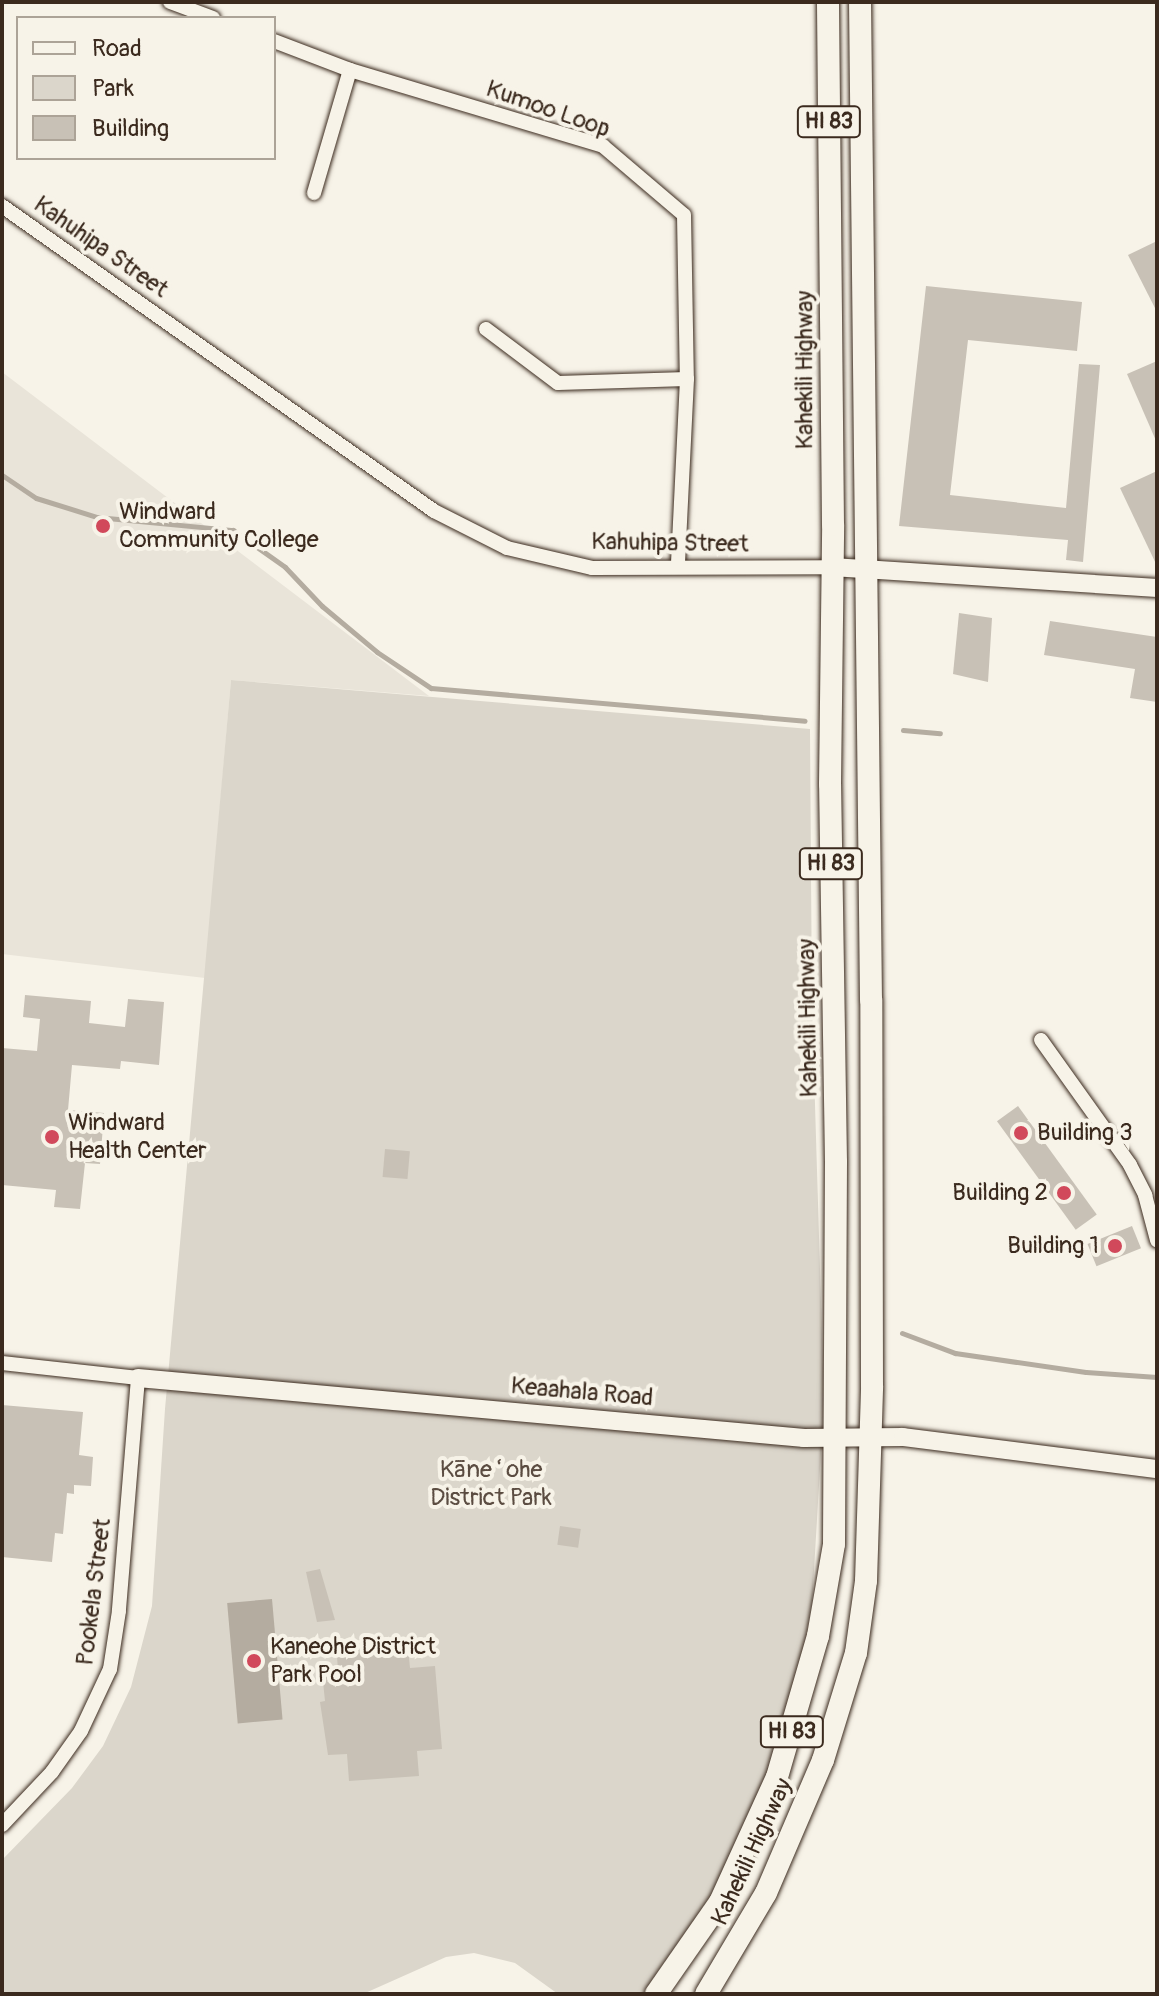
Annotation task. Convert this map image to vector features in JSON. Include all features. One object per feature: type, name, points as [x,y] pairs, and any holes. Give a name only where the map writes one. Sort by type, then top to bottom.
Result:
[{"type":"main road","name":"Kahekili Highway","points":[[656,1994],[720,1902],[759,1820],[792,1734],[827,1589],[834,1544],[828,2]]},
{"type":"main road","name":"Kahekili Highway","points":[[706,1994],[747,1928],[784,1856],[823,1760],[858,1641],[866,1581],[872,1436],[868,568],[860,2]]},
{"type":"street","points":[[170,2],[208,16]]},
{"type":"street","name":"Kumoo Loop","points":[[276,42],[350,70],[603,146],[684,215],[687,379],[678,566]]},
{"type":"street","points":[[314,193],[350,70]]},
{"type":"street","name":"Kahuhipa Street","points":[[2,206],[434,511],[507,548],[592,568],[868,568],[1157,588]]},
{"type":"street","points":[[486,329],[558,383],[687,379]]},
{"type":"street","points":[[1041,1040],[1130,1165],[1145,1195],[1157,1240]]},
{"type":"street","name":"Keaahala Road","points":[[2,1363],[138,1378],[835,1440],[903,1437],[1157,1469]]},
{"type":"street","name":"Pookela Street","points":[[2,1825],[52,1772],[81,1731],[110,1669],[119,1611],[138,1378]]},
{"type":"shaded area","name":"Windward Community College","points":[[2,372],[429,696],[231,680],[205,978],[2,954]]},
{"type":"shaded area","name":"Kaneohe District Park Pool","points":[[272,1599],[283,1720],[238,1723],[227,1603]]},
{"type":"green space","name":"Kāneʻohe District Park","points":[[231,680],[810,729],[812,1005],[824,1401],[812,1604],[790,1721],[708,1910],[645,1994],[558,1994],[515,1963],[474,1953],[446,1957],[363,1994],[2,1994],[2,1860],[72,1788],[103,1746],[131,1687],[152,1606],[165,1409]]},
{"type":"building","points":[[1157,241],[1157,312],[1128,255]]},
{"type":"building","points":[[926,286],[1082,302],[1077,351],[968,340],[950,495],[1066,508],[1079,364],[1100,365],[1083,562],[1066,560],[1068,540],[899,526]]},
{"type":"building","points":[[1157,361],[1157,443],[1127,374]]},
{"type":"building","points":[[1157,471],[1157,566],[1120,488]]},
{"type":"building","points":[[959,613],[992,618],[988,682],[953,674]]},
{"type":"building","points":[[1050,621],[1157,637],[1157,702],[1130,698],[1135,669],[1044,655]]},
{"type":"building","points":[[25,995],[91,1001],[89,1023],[125,1027],[128,999],[164,1002],[159,1065],[121,1061],[120,1069],[72,1065],[68,1110],[104,1113],[100,1164],[85,1163],[80,1209],[54,1207],[56,1190],[2,1185],[2,1048],[37,1051],[40,1019],[23,1017]]},
{"type":"building","points":[[1018,1106],[1097,1214],[1076,1230],[997,1121]]},
{"type":"building","points":[[385,1149],[410,1151],[407,1179],[383,1177]]},
{"type":"building","name":"Building 1","points":[[1132,1226],[1141,1248],[1096,1266],[1087,1244]]},
{"type":"building","points":[[2,1405],[83,1412],[79,1455],[93,1457],[91,1486],[74,1485],[74,1494],[67,1493],[63,1534],[55,1533],[52,1562],[2,1557]]},
{"type":"building","points":[[560,1526],[581,1529],[578,1548],[557,1545]]},
{"type":"building","points":[[320,1569],[335,1620],[317,1622],[306,1572]]},
{"type":"building","points":[[407,1638],[410,1668],[435,1666],[442,1749],[417,1751],[419,1776],[349,1781],[347,1754],[328,1755],[320,1702],[325,1701],[322,1672],[338,1670],[336,1643]]},
{"type":"waterway","points":[[2,475],[36,498],[97,517],[233,530],[285,567],[322,606],[377,652],[431,688],[805,721]]},
{"type":"waterway","points":[[903,730],[940,733]]},
{"type":"waterway","points":[[902,1333],[955,1353],[1086,1372],[1157,1377]]},
{"type":"place","name":"Windward Community College","points":[[103,526]]},
{"type":"place","name":"Building 3","points":[[1021,1133]]},
{"type":"place","name":"Windward Health Center","points":[[52,1137]]},
{"type":"place","name":"Building 2","points":[[1064,1193]]},
{"type":"place","name":"Building 1","points":[[1115,1246]]},
{"type":"place","name":"Kaneohe District Park Pool","points":[[254,1661]]}]
